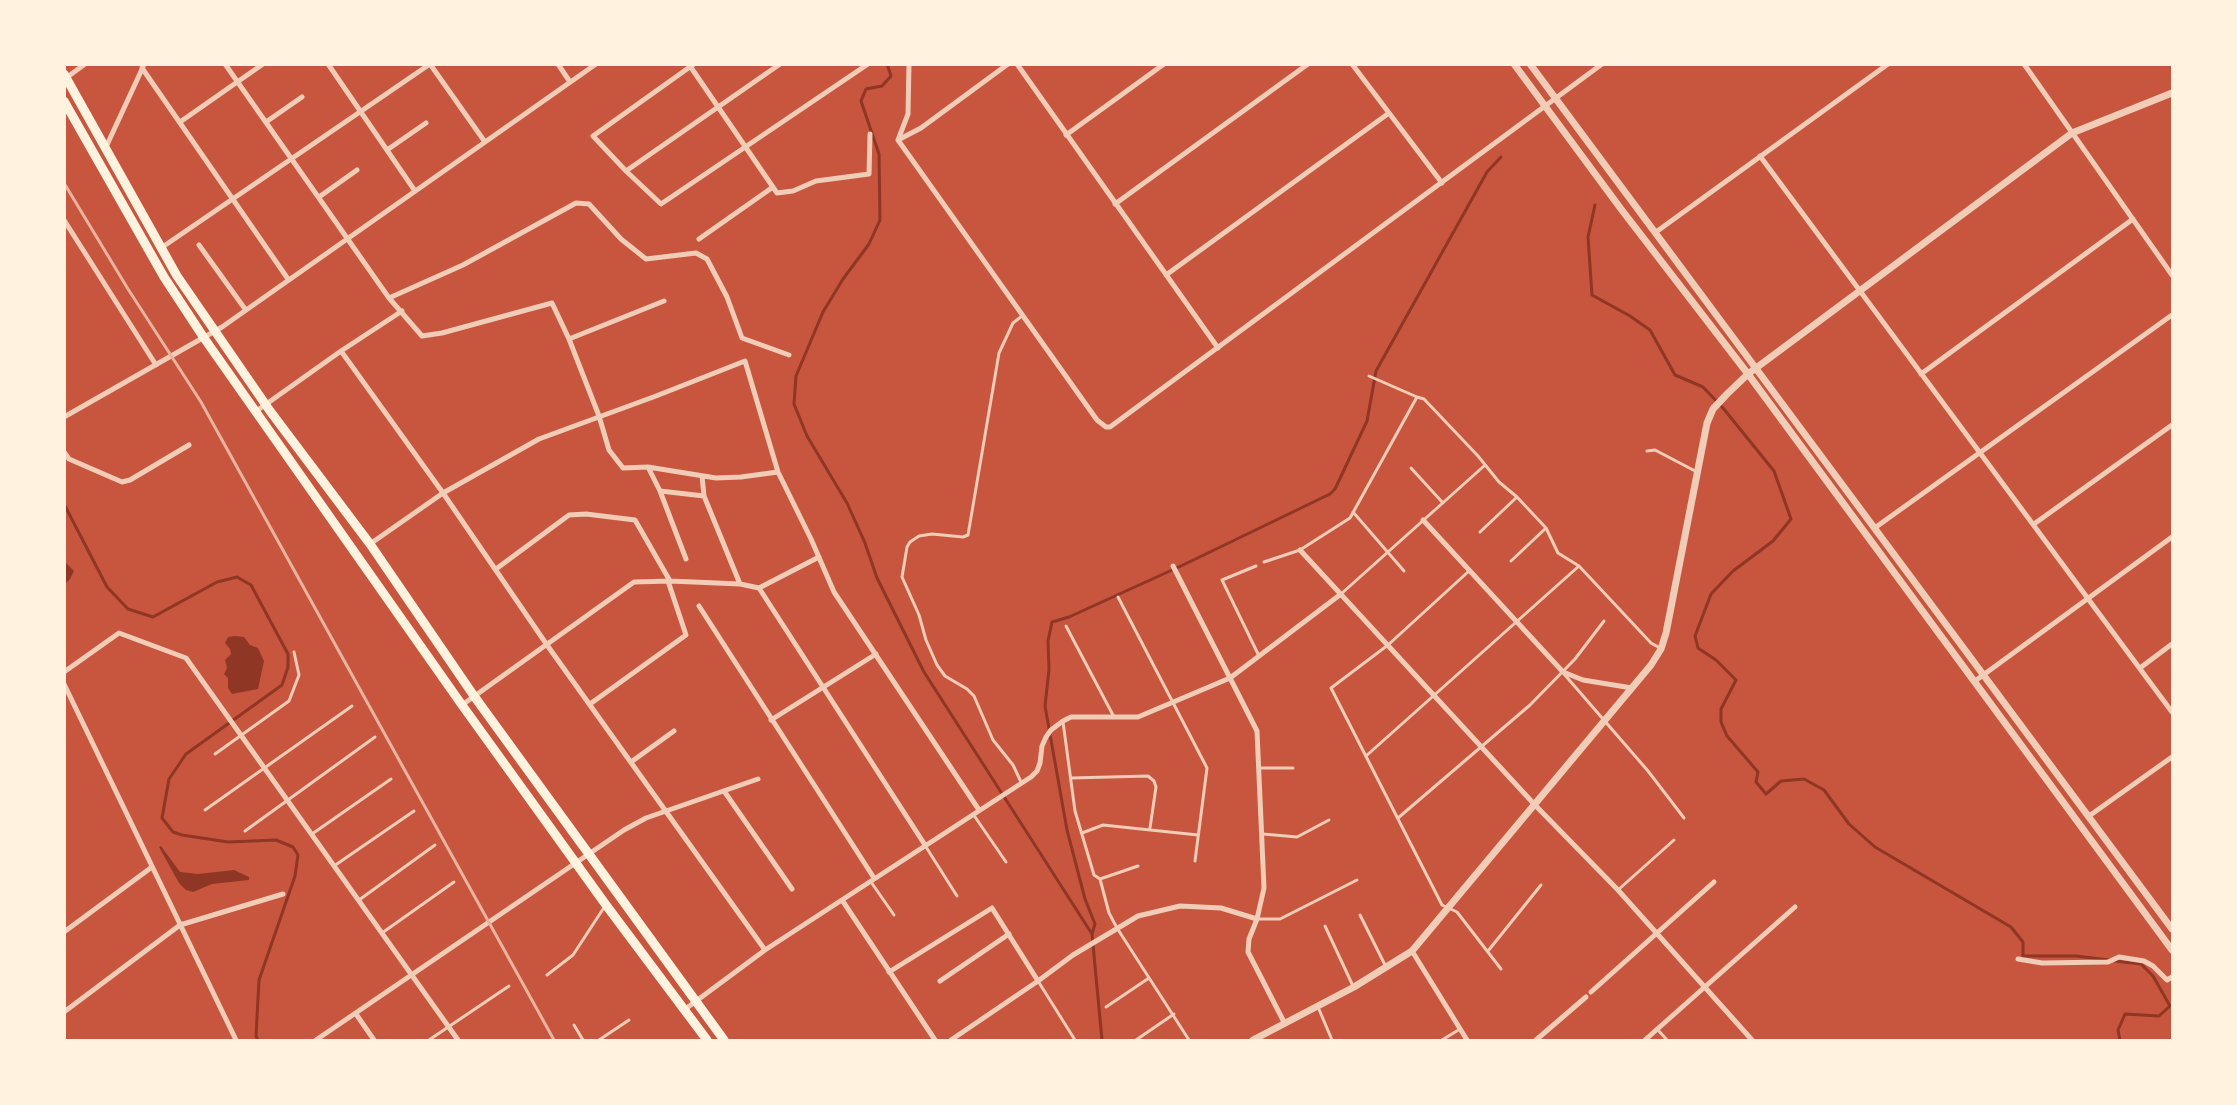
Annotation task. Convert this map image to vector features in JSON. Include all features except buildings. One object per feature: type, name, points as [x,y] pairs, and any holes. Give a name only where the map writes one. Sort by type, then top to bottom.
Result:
[{"type":"main road","points":[[65,77],[177,276],[266,404],[370,544],[474,696],[724,1041]]},
{"type":"main road","points":[[64,101],[164,277],[204,338],[462,705],[707,1041]]},
{"type":"street","points":[[65,77],[85,64]]},
{"type":"street","points":[[225,64],[389,298],[422,336],[552,303],[569,339],[599,416],[609,450],[623,468],[648,467],[716,478],[778,472]]},
{"type":"street","points":[[180,122],[263,64]]},
{"type":"street","points":[[327,64],[415,191]]},
{"type":"street","points":[[161,248],[430,64],[485,142]]},
{"type":"street","points":[[558,64],[570,82]]},
{"type":"street","points":[[64,417],[215,331],[596,64]]},
{"type":"street","points":[[626,171],[780,64]]},
{"type":"street","points":[[868,64],[746,147],[661,204],[593,136],[691,65],[718,107],[746,147],[777,193],[793,191],[816,181],[869,174],[870,134]]},
{"type":"street","points":[[898,140],[908,114],[909,64]]},
{"type":"street","points":[[898,140],[921,128],[1008,64]]},
{"type":"street","points":[[1017,64],[1218,348]]},
{"type":"street","points":[[1066,135],[1164,64]]},
{"type":"street","points":[[1115,204],[1308,64]]},
{"type":"street","points":[[1352,64],[1442,183]]},
{"type":"street","points":[[1514,64],[1621,209],[1748,374],[2172,950]]},
{"type":"street","points":[[1530,64],[1758,368],[2172,929]]},
{"type":"street","points":[[898,140],[1097,420],[1110,427],[1602,64]]},
{"type":"street","points":[[1656,232],[1888,64]]},
{"type":"street","points":[[2024,64],[2172,275]]},
{"type":"street","points":[[143,66],[288,279]]},
{"type":"street","points":[[106,147],[143,66]]},
{"type":"street","points":[[1253,1041],[1386,969],[1412,951],[1632,688],[1661,649],[1707,423],[1713,409],[1727,394],[1748,374],[2072,133],[2172,93]]},
{"type":"street","points":[[266,122],[302,97]]},
{"type":"street","points":[[1166,275],[1389,113]]},
{"type":"street","points":[[387,150],[426,123]]},
{"type":"street","points":[[1760,156],[2172,712]]},
{"type":"street","points":[[319,197],[357,170]]},
{"type":"street","points":[[699,239],[773,187]]},
{"type":"street","points":[[389,298],[463,265],[576,203],[589,204],[621,238],[646,259],[696,253],[706,259],[727,297],[742,338],[789,355]]},
{"type":"street","points":[[1921,374],[2133,219]]},
{"type":"street","points":[[64,220],[156,365]]},
{"type":"street","points":[[199,245],[245,309]]},
{"type":"street","points":[[569,339],[664,301]]},
{"type":"street","points":[[255,412],[402,311]]},
{"type":"street","points":[[1876,527],[2172,315]]},
{"type":"street","points":[[341,351],[765,950]]},
{"type":"street","points":[[370,544],[443,493],[539,439],[745,361],[778,472],[834,592],[979,810]]},
{"type":"street","points":[[2034,524],[2172,425]]},
{"type":"street","points":[[64,452],[69,459],[122,482],[130,480],[189,445]]},
{"type":"street","points":[[648,467],[660,491],[686,559]]},
{"type":"street","points":[[702,476],[705,496],[740,584]]},
{"type":"street","points":[[660,491],[705,496]]},
{"type":"street","points":[[496,569],[570,514],[634,520],[669,581],[686,635],[590,704]]},
{"type":"street","points":[[1424,520],[1563,672],[1583,680],[1632,688]]},
{"type":"street","points":[[1975,681],[2172,537]]},
{"type":"street","points":[[1300,550],[1481,748],[1618,890],[1752,1041]]},
{"type":"street","points":[[462,705],[634,582],[740,584],[759,588],[819,557]]},
{"type":"street","points":[[1173,566],[1257,731],[1264,888],[1257,919],[1249,939],[1248,952],[1285,1024]]},
{"type":"street","points":[[759,588],[925,845]]},
{"type":"street","points":[[684,1010],[765,950],[1022,784],[1037,771],[1046,737],[1063,721],[1071,717],[1138,717],[1230,678],[1341,594]]},
{"type":"street","points":[[699,606],[872,880]]},
{"type":"street","points":[[64,672],[119,633],[186,658],[458,1041]]},
{"type":"street","points":[[2140,668],[2172,644]]},
{"type":"street","points":[[771,720],[876,654]]},
{"type":"street","points":[[64,684],[236,1041]]},
{"type":"street","points":[[631,762],[674,731]]},
{"type":"street","points":[[2089,816],[2172,757]]},
{"type":"street","points":[[316,1041],[624,830],[646,818],[758,779]]},
{"type":"street","points":[[724,791],[792,889]]},
{"type":"street","points":[[64,932],[152,867]]},
{"type":"street","points":[[1536,1041],[1714,882]]},
{"type":"street","points":[[64,1012],[180,925],[283,894]]},
{"type":"street","points":[[842,900],[935,1041]]},
{"type":"street","points":[[951,1041],[1062,964],[1138,916],[1180,906],[1221,908],[1257,919]]},
{"type":"street","points":[[1645,1041],[1795,907]]},
{"type":"street","points":[[889,972],[992,908],[1038,981]]},
{"type":"street","points":[[940,981],[1009,934]]},
{"type":"street","points":[[1412,951],[1467,1041]]},
{"type":"street","points":[[2018,959],[2042,963],[2108,962],[2118,957],[2144,961],[2168,980],[2172,977]]},
{"type":"street","points":[[356,1014],[374,1041]]},
{"type":"lane","points":[[1022,316],[1013,323],[999,353],[968,535],[963,537],[932,534],[919,536],[907,547],[902,577],[937,665],[945,676],[974,696],[993,740],[1013,765],[1022,784]]},
{"type":"lane","points":[[1370,376],[1424,399],[1478,456],[1499,482],[1517,497],[1546,528],[1558,553],[1579,566],[1651,643],[1661,649]]},
{"type":"lane","points":[[1264,562],[1300,550],[1350,518],[1417,397]]},
{"type":"lane","points":[[1647,451],[1655,450],[1696,472]]},
{"type":"lane","points":[[1341,594],[1484,466]]},
{"type":"lane","points":[[1411,468],[1443,503]]},
{"type":"lane","points":[[1480,532],[1517,497]]},
{"type":"lane","points":[[1353,512],[1404,571]]},
{"type":"lane","points":[[1511,561],[1546,528]]},
{"type":"lane","points":[[1256,566],[1222,580],[1259,656]]},
{"type":"lane","points":[[1366,756],[1579,566]]},
{"type":"lane","points":[[1470,570],[1388,645],[1331,688],[1442,905],[1457,912],[1501,969]]},
{"type":"lane","points":[[1118,597],[1207,768],[1195,861]]},
{"type":"lane","points":[[1398,818],[1530,705],[1563,672],[1604,621]]},
{"type":"lane","points":[[1066,626],[1114,717]]},
{"type":"lane","points":[[215,754],[289,701],[299,675],[294,652]]},
{"type":"lane","points":[[1563,672],[1648,771],[1684,818]]},
{"type":"lane","points":[[205,810],[352,706]]},
{"type":"lane","points":[[1063,721],[1075,811],[1094,875],[1100,879],[1109,913],[1117,928],[1174,1014],[1189,1041]]},
{"type":"lane","points":[[244,831],[375,737]]},
{"type":"lane","points":[[1258,768],[1293,768]]},
{"type":"lane","points":[[1071,778],[1148,776],[1154,781],[1156,788],[1150,828]]},
{"type":"lane","points":[[312,834],[391,779]]},
{"type":"lane","points":[[334,866],[414,811]]},
{"type":"lane","points":[[973,814],[1006,862]]},
{"type":"lane","points":[[1262,834],[1297,837],[1329,820]]},
{"type":"lane","points":[[1082,833],[1103,825],[1150,828],[1198,835]]},
{"type":"lane","points":[[1618,890],[1674,840]]},
{"type":"lane","points":[[359,900],[435,845]]},
{"type":"lane","points":[[925,845],[957,896]]},
{"type":"lane","points":[[1100,879],[1138,866]]},
{"type":"lane","points":[[872,880],[894,915]]},
{"type":"lane","points":[[1257,919],[1280,919],[1357,880]]},
{"type":"lane","points":[[382,933],[454,882]]},
{"type":"lane","points":[[1488,951],[1541,885]]},
{"type":"lane","points":[[547,975],[573,956],[606,905]]},
{"type":"lane","points":[[1360,915],[1386,969]]},
{"type":"lane","points":[[1325,926],[1354,987]]},
{"type":"lane","points":[[1106,1007],[1149,978]]},
{"type":"lane","points":[[1038,981],[1075,1041]]},
{"type":"lane","points":[[429,1041],[509,986]]},
{"type":"lane","points":[[1318,1007],[1332,1041]]},
{"type":"lane","points":[[1136,1041],[1174,1014]]},
{"type":"lane","points":[[599,1041],[629,1020]]},
{"type":"lane","points":[[574,1025],[583,1041]]},
{"type":"lane","points":[[1442,1041],[1460,1029]]},
{"type":"lane","points":[[1658,1029],[1667,1041]]},
{"type":"shaded area","points":[[64,561],[74,571],[65,584]]},
{"type":"shaded area","points":[[228,637],[244,637],[250,645],[258,648],[264,661],[258,689],[232,694],[228,688],[228,678],[224,674],[227,668],[225,660],[231,654],[225,643]]},
{"type":"shaded area","points":[[161,846],[180,872],[198,874],[234,870],[249,877],[249,880],[212,884],[193,892],[186,890],[179,883],[159,847]]},
{"type":"waterway","points":[[887,64],[891,76],[882,86],[866,89],[861,101],[879,154],[880,220],[869,244],[843,279],[823,312],[796,376],[794,404],[807,436],[847,503],[865,543],[877,578],[924,672],[1092,934],[1102,1040]]},
{"type":"waterway","points":[[1092,934],[1095,924],[1085,899],[1067,830],[1045,706],[1049,670],[1048,641],[1052,622],[1069,617],[1183,565],[1330,494],[1335,489],[1367,421],[1376,371],[1487,172],[1501,157]]},
{"type":"waterway","points":[[1595,205],[1588,237],[1592,295],[1650,330],[1675,375],[1703,387],[1723,408],[1774,471],[1791,519],[1773,541],[1733,571],[1711,594],[1695,636],[1698,648],[1716,660],[1736,680],[1721,709],[1721,722],[1727,736],[1758,772],[1756,782],[1766,794],[1781,781],[1804,779],[1824,790],[1849,824],[1875,847],[2011,927],[2023,942],[2023,956],[2076,956],[2109,960]]},
{"type":"waterway","points":[[64,504],[107,587],[128,609],[153,617],[217,582],[237,577],[251,585],[288,654],[288,667],[282,685],[186,754],[169,779],[162,818],[173,832],[182,835],[228,842],[276,840],[293,847],[298,855],[295,876],[259,980],[256,1036],[258,1040]]},
{"type":"waterway","points":[[2115,961],[2141,964],[2153,976],[2170,1006],[2159,1016],[2125,1014],[2118,1030],[2120,1040]]},
{"type":"railway","points":[[64,183],[128,289],[201,402],[554,1040]]}]
